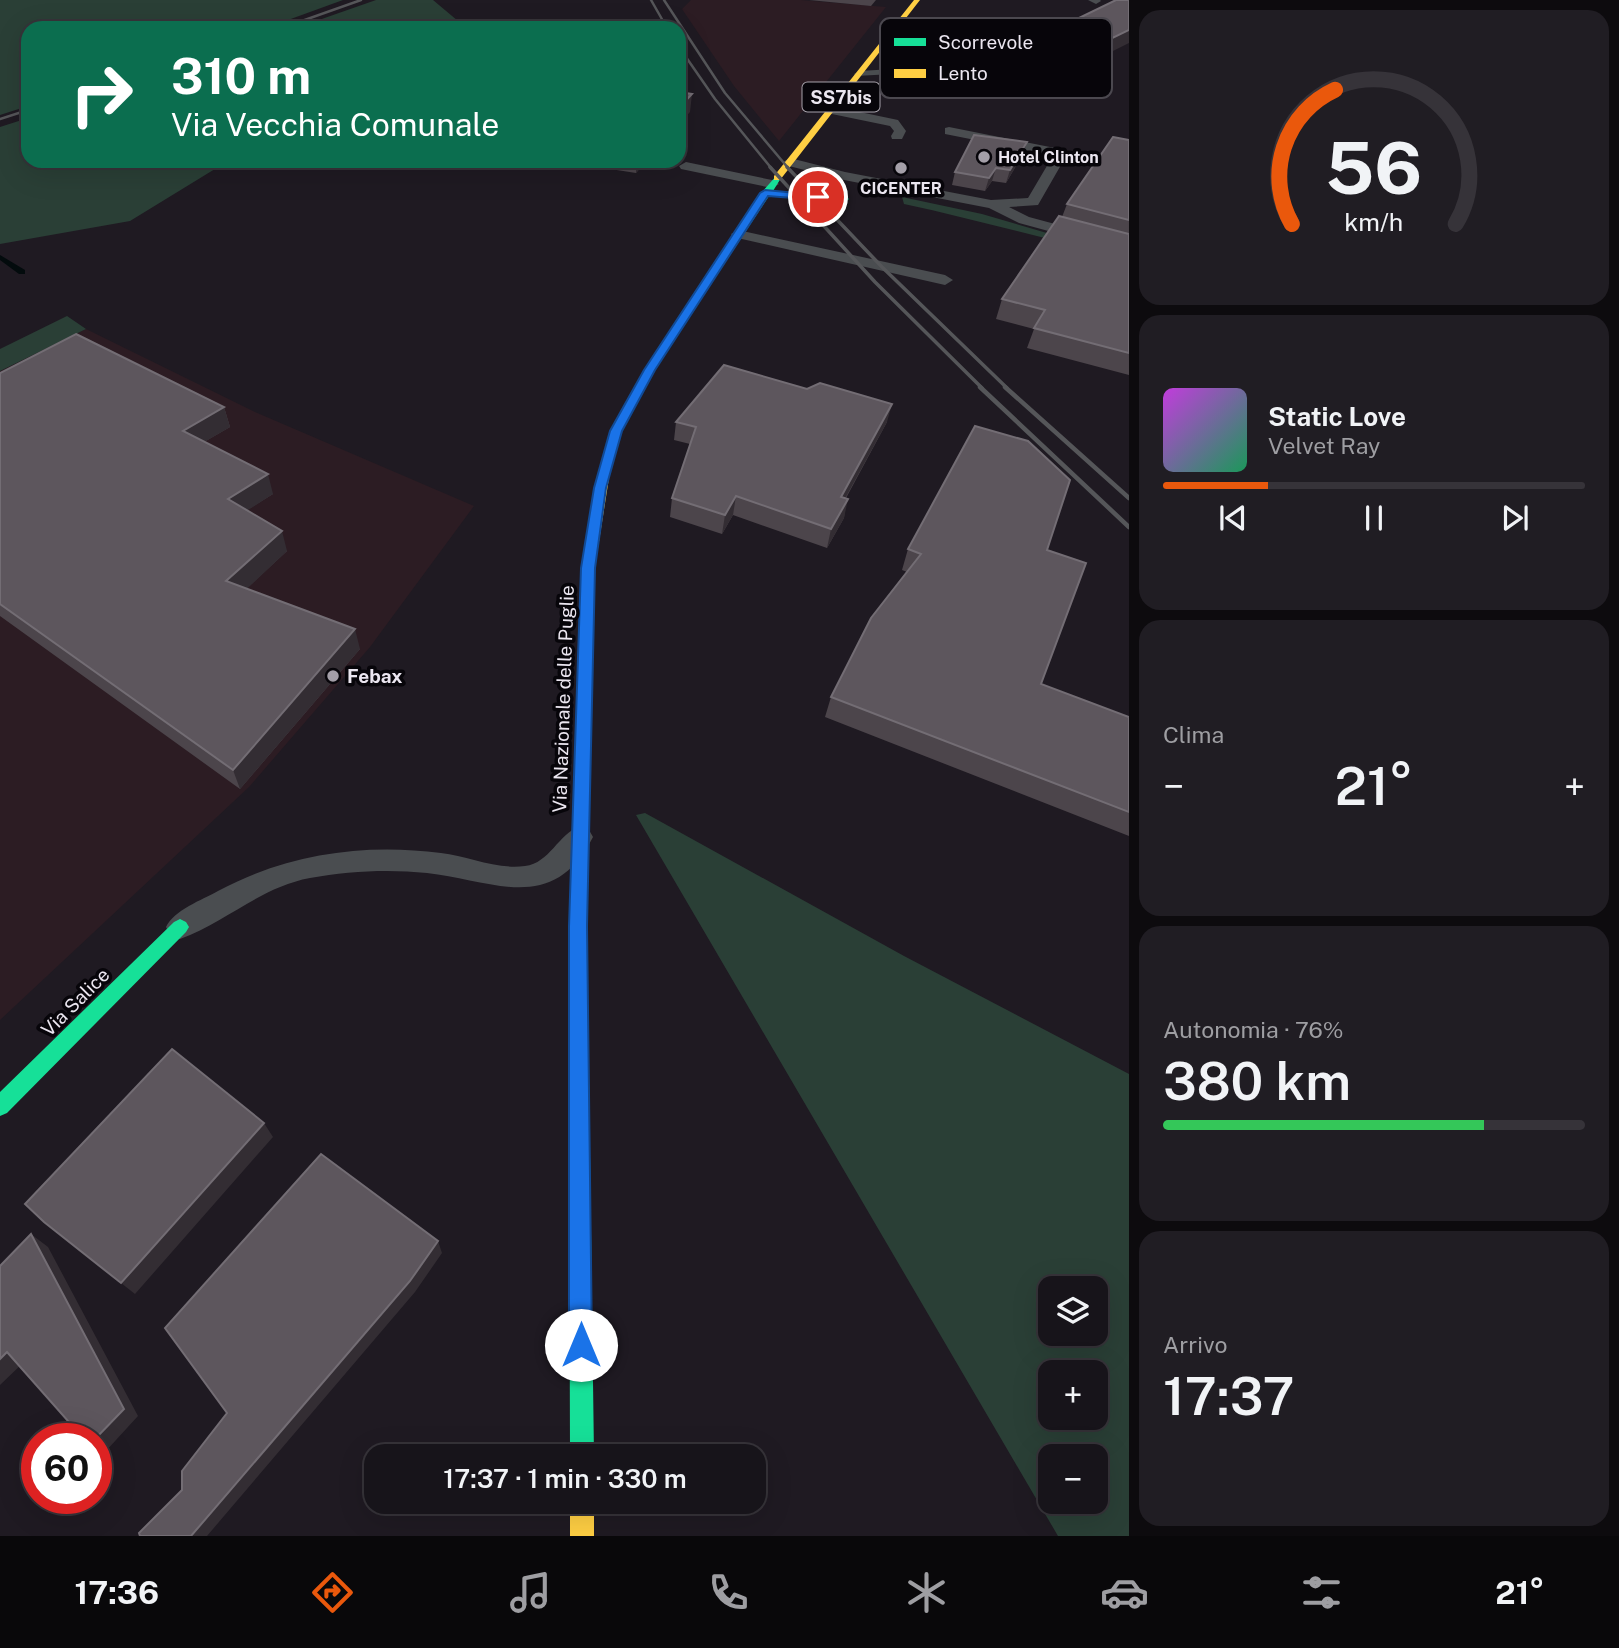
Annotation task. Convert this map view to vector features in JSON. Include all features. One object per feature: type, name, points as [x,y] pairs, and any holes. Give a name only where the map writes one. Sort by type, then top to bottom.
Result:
[{"type":"main road","name":"Via Nazionale delle Puglie","points":[[904,18],[917,0]]},
{"type":"main road","name":"Via Nazionale delle Puglie","points":[[582,1444],[578,940],[588,568],[600,488],[616,431],[649,370],[769,188],[880,48]]},
{"type":"main road","points":[[769,188],[845,199]]},
{"type":"main road","name":"Via Salice","points":[[0,1106],[180,928]]},
{"type":"main road","points":[[582,1514],[582,1536]]},
{"type":"lane","points":[[860,74],[880,73]]},
{"type":"lane","points":[[831,110],[894,123],[900,131],[897,136]]},
{"type":"lane","points":[[790,162],[844,176],[991,204],[1033,202],[1058,158],[1050,151],[949,131]]},
{"type":"lane","points":[[686,166],[769,188]]},
{"type":"lane","points":[[991,204],[1024,220],[1129,249]]},
{"type":"lane","points":[[738,234],[945,280]]},
{"type":"lane","points":[[180,928],[239,893],[306,867],[403,861],[442,864],[503,877],[526,877],[548,870],[561,861],[580,836]]},
{"type":"shaded area","points":[[691,0],[801,0],[886,7],[779,141],[734,86],[682,9]]},
{"type":"shaded area","points":[[86,329],[255,412],[474,506],[370,647],[249,787],[0,1020],[0,371]]},
{"type":"green space","points":[[0,0],[343,0],[285,21],[21,21],[21,108],[0,115]]},
{"type":"green space","points":[[376,0],[433,0],[458,21],[316,21]]},
{"type":"green space","points":[[21,120],[21,168],[217,168],[130,221],[0,244],[0,127]]},
{"type":"green space","points":[[902,197],[982,214],[1129,257],[904,204]]},
{"type":"green space","points":[[67,316],[86,329],[0,371],[0,349]]},
{"type":"green space","points":[[645,813],[904,956],[1129,1074],[1129,1536],[1058,1536],[1045,1514],[1108,1514],[1108,1444],[1038,1444],[1038,1502],[636,815]]},
{"type":"building","points":[[1116,0],[1129,0],[1129,30],[1112,38],[1112,18],[1079,18]]},
{"type":"building","points":[[974,135],[1027,142],[1010,170],[996,168],[989,178],[955,172]]},
{"type":"building","points":[[1113,137],[1129,140],[1129,220],[1067,204]]},
{"type":"building","points":[[1059,216],[1129,234],[1129,353],[1034,328],[1045,310],[1002,299]]},
{"type":"building","points":[[76,334],[224,407],[183,431],[268,474],[228,499],[282,531],[226,581],[355,629],[233,770],[0,604],[0,373]]},
{"type":"building","points":[[724,365],[807,389],[820,383],[892,404],[841,497],[848,499],[831,529],[736,496],[725,515],[672,498],[696,427],[676,422]]},
{"type":"building","points":[[975,426],[1028,441],[1070,480],[1047,550],[1086,563],[1041,684],[1129,717],[1129,812],[831,697],[871,618],[921,554],[908,549]]},
{"type":"building","points":[[172,1049],[264,1123],[121,1283],[25,1204]]},
{"type":"building","points":[[321,1154],[438,1241],[410,1281],[191,1536],[140,1536],[139,1533],[182,1490],[182,1471],[227,1413],[165,1328]]},
{"type":"building","points":[[31,1234],[124,1409],[110,1423],[70,1423],[7,1352],[0,1359],[0,1266]]},
{"type":"waterway","points":[[0,257],[22,272]]},
{"type":"railway","points":[[302,21],[361,0]]},
{"type":"railway","points":[[651,0],[663,21]]},
{"type":"railway","points":[[664,0],[678,21]]},
{"type":"railway","points":[[686,34],[725,93],[789,169]]},
{"type":"railway","points":[[686,57],[715,99],[772,169]]},
{"type":"railway","points":[[0,119],[21,112]]},
{"type":"railway","points":[[770,167],[875,282],[982,388]]},
{"type":"railway","points":[[787,167],[882,267],[1007,388]]},
{"type":"railway","points":[[980,387],[1129,527]]},
{"type":"railway","points":[[1005,387],[1129,498]]},
{"type":"traffic: fast","points":[[603,478],[616,431],[649,370],[777,178]]},
{"type":"traffic: fast","points":[[765,193],[845,199]]},
{"type":"traffic: fast","points":[[0,1106],[180,927]]},
{"type":"traffic: fast","points":[[579,1082],[582,1444]]},
{"type":"traffic: slow","points":[[903,18],[917,0]]},
{"type":"traffic: slow","points":[[777,178],[880,47]]},
{"type":"traffic: slow","points":[[579,1082],[578,926],[588,567],[603,478]]},
{"type":"traffic: slow","points":[[582,1514],[582,1536]]},
{"type":"place","name":"Hotel Clinton","points":[[984,157]]},
{"type":"place","name":"CICENTER","points":[[901,168]]},
{"type":"place","name":"Febax","points":[[333,676]]},
{"type":"route","points":[[581,1345],[578,926],[588,568],[600,488],[616,431],[649,370],[765,193],[818,197]]}]
